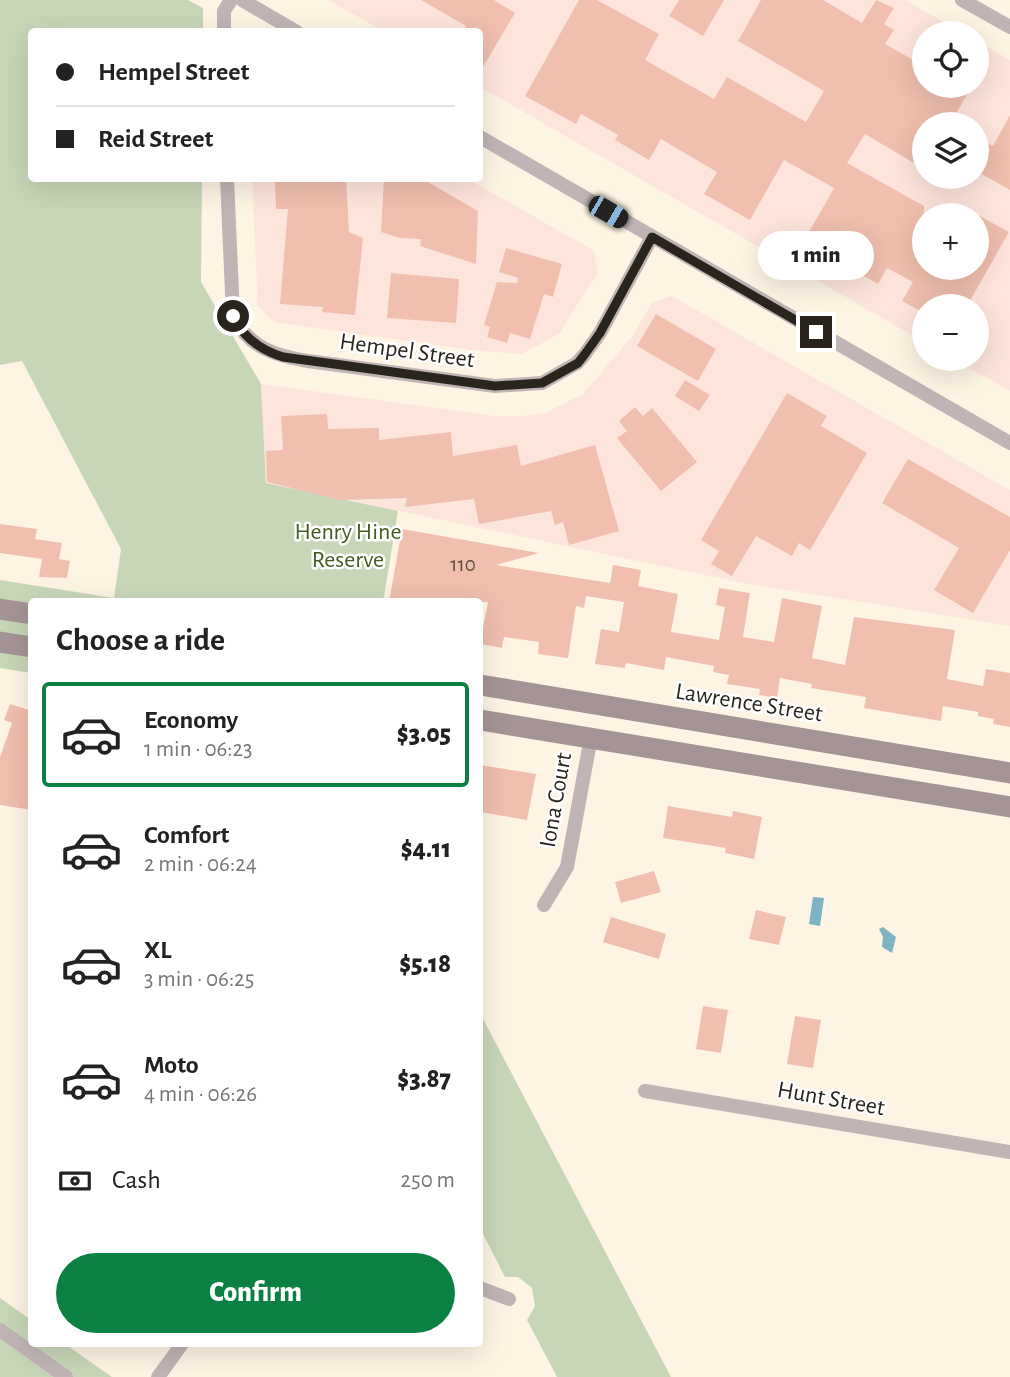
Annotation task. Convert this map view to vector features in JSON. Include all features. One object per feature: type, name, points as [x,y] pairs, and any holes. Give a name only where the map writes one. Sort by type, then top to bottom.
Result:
[{"type":"street","points":[[224,28],[224,11],[230,0]]},
{"type":"street","points":[[242,0],[290,28]]},
{"type":"street","points":[[962,0],[1010,27]]},
{"type":"street","points":[[483,140],[1010,443]]},
{"type":"street","name":"Hempel Street","points":[[227,182],[233,316],[239,327],[258,346],[283,357],[495,386],[542,383],[578,363],[600,333],[652,237]]},
{"type":"street","points":[[0,609],[28,613]]},
{"type":"street","points":[[0,642],[28,646]]},
{"type":"street","name":"Lawrence Street","points":[[483,686],[1010,773]]},
{"type":"street","points":[[591,737],[596,705]]},
{"type":"street","points":[[483,720],[1010,807]]},
{"type":"street","name":"Iona Court","points":[[544,905],[567,867],[591,737]]},
{"type":"street","points":[[908,790],[912,757]]},
{"type":"street","name":"Hunt Street","points":[[645,1091],[1010,1152]]},
{"type":"street","points":[[483,1289],[509,1299]]},
{"type":"street","points":[[0,1330],[66,1377]]},
{"type":"street","points":[[158,1377],[180,1347]]},
{"type":"shaded area","points":[[328,0],[905,0],[942,21],[912,21],[912,98],[989,98],[989,48],[1010,60],[1010,391],[974,371],[989,371],[989,294],[912,294],[912,335],[483,89],[483,28],[378,28]]},
{"type":"shaded area","points":[[252,182],[473,182],[593,250],[598,272],[559,334],[522,354],[470,350],[274,322],[258,306]]},
{"type":"shaded area","points":[[672,296],[1010,490],[1010,626],[738,582],[266,483],[261,384],[495,416],[527,416],[547,412],[583,394],[634,334],[652,302]]},
{"type":"green space","name":"Henry Hine Reserve","points":[[0,0],[188,0],[203,8],[203,28],[28,28],[28,182],[202,182],[201,282],[261,384],[266,483],[398,511],[384,598],[114,598],[121,549],[22,361],[0,365]]},
{"type":"green space","points":[[0,580],[114,598],[28,598],[28,673],[0,668]]},
{"type":"green space","points":[[483,1019],[671,1377],[557,1377],[527,1320],[535,1306],[532,1288],[518,1277],[505,1277],[483,1234]]},
{"type":"green space","points":[[0,1298],[28,1318],[28,1347],[69,1347],[112,1377],[0,1377]]},
{"type":"water","points":[[813,897],[824,898],[820,926],[809,924]]},
{"type":"water","points":[[883,927],[896,937],[892,953],[882,947],[883,937],[879,929]]},
{"type":"building","points":[[421,0],[494,0],[515,13],[483,67],[483,28],[465,28],[466,26]]},
{"type":"building","points":[[579,0],[597,0],[659,34],[645,60],[714,99],[727,77],[806,122],[824,91],[738,41],[761,0],[823,0],[862,23],[876,0],[894,8],[884,24],[894,30],[885,44],[912,59],[912,98],[965,98],[957,112],[912,112],[912,162],[865,134],[847,163],[919,203],[912,203],[912,280],[982,280],[974,294],[912,294],[912,306],[902,301],[913,282],[887,268],[878,284],[848,267],[842,278],[797,253],[834,188],[784,160],[750,220],[704,194],[717,172],[661,139],[649,160],[615,140],[618,135],[581,114],[576,124],[525,96]]},
{"type":"building","points":[[679,0],[724,0],[703,36],[669,16]]},
{"type":"building","points":[[1010,115],[1010,190],[989,178],[989,144],[993,146]]},
{"type":"building","points":[[275,182],[346,182],[349,232],[363,238],[355,315],[322,312],[323,307],[280,304],[288,209],[276,209]]},
{"type":"building","points":[[384,182],[428,182],[478,211],[476,264],[420,246],[421,239],[400,238],[381,232]]},
{"type":"building","points":[[989,221],[1009,232],[989,267]]},
{"type":"building","points":[[506,248],[562,264],[553,297],[544,294],[530,339],[510,333],[507,343],[487,337],[490,327],[484,325],[497,282],[517,283],[518,278],[499,272]]},
{"type":"building","points":[[391,273],[459,279],[456,323],[387,318]]},
{"type":"building","points":[[656,314],[716,349],[698,381],[637,346]]},
{"type":"building","points":[[685,380],[710,395],[699,411],[675,396]]},
{"type":"building","points":[[787,393],[827,416],[821,426],[867,453],[810,550],[799,543],[792,556],[756,536],[732,576],[711,564],[719,551],[701,540]]},
{"type":"building","points":[[635,407],[643,416],[652,408],[697,462],[661,491],[617,438],[627,431],[619,421]]},
{"type":"building","points":[[327,414],[328,429],[379,428],[379,440],[451,432],[453,456],[517,445],[521,466],[595,445],[619,531],[569,545],[563,522],[555,525],[551,511],[479,524],[474,499],[405,507],[407,498],[340,500],[267,482],[266,451],[283,450],[281,416]]},
{"type":"building","points":[[908,459],[1010,517],[1010,550],[973,613],[934,590],[959,548],[882,503]]},
{"type":"building","points":[[0,524],[37,529],[35,539],[62,543],[59,559],[70,561],[67,578],[39,577],[42,559],[0,553]]},
{"type":"building","points":[[402,529],[539,553],[496,565],[610,583],[613,565],[641,570],[638,586],[678,594],[671,632],[719,640],[725,607],[716,605],[719,588],[750,593],[743,637],[774,642],[782,598],[822,606],[812,658],[845,665],[854,617],[955,630],[947,679],[983,686],[986,669],[1010,673],[1010,727],[993,724],[994,719],[978,716],[978,712],[943,706],[941,721],[864,708],[866,697],[811,688],[812,684],[780,678],[777,698],[759,695],[760,689],[727,684],[729,675],[713,672],[714,666],[666,657],[664,670],[626,663],[625,668],[595,664],[601,629],[619,632],[624,602],[586,596],[584,608],[576,606],[568,658],[538,654],[539,642],[504,637],[502,648],[483,645],[488,602],[483,602],[483,598],[390,598]]},
{"type":"building","points":[[10,704],[28,710],[28,809],[0,805],[0,757],[12,723],[4,720]]},
{"type":"building","points":[[483,765],[536,774],[527,820],[483,813]]},
{"type":"building","points":[[668,806],[732,817],[733,811],[762,817],[754,859],[725,853],[726,848],[663,838]]},
{"type":"building","points":[[654,871],[661,892],[621,903],[615,882]]},
{"type":"building","points":[[756,910],[786,917],[779,945],[749,939]]},
{"type":"building","points":[[611,917],[666,934],[659,959],[603,942]]},
{"type":"building","points":[[703,1006],[728,1010],[721,1053],[696,1049]]},
{"type":"building","points":[[795,1016],[821,1020],[813,1068],[787,1064]]},
{"type":"route","points":[[233,316],[247,337],[271,354],[283,357],[495,386],[542,383],[578,363],[585,354],[600,333],[652,237],[816,332]]}]
